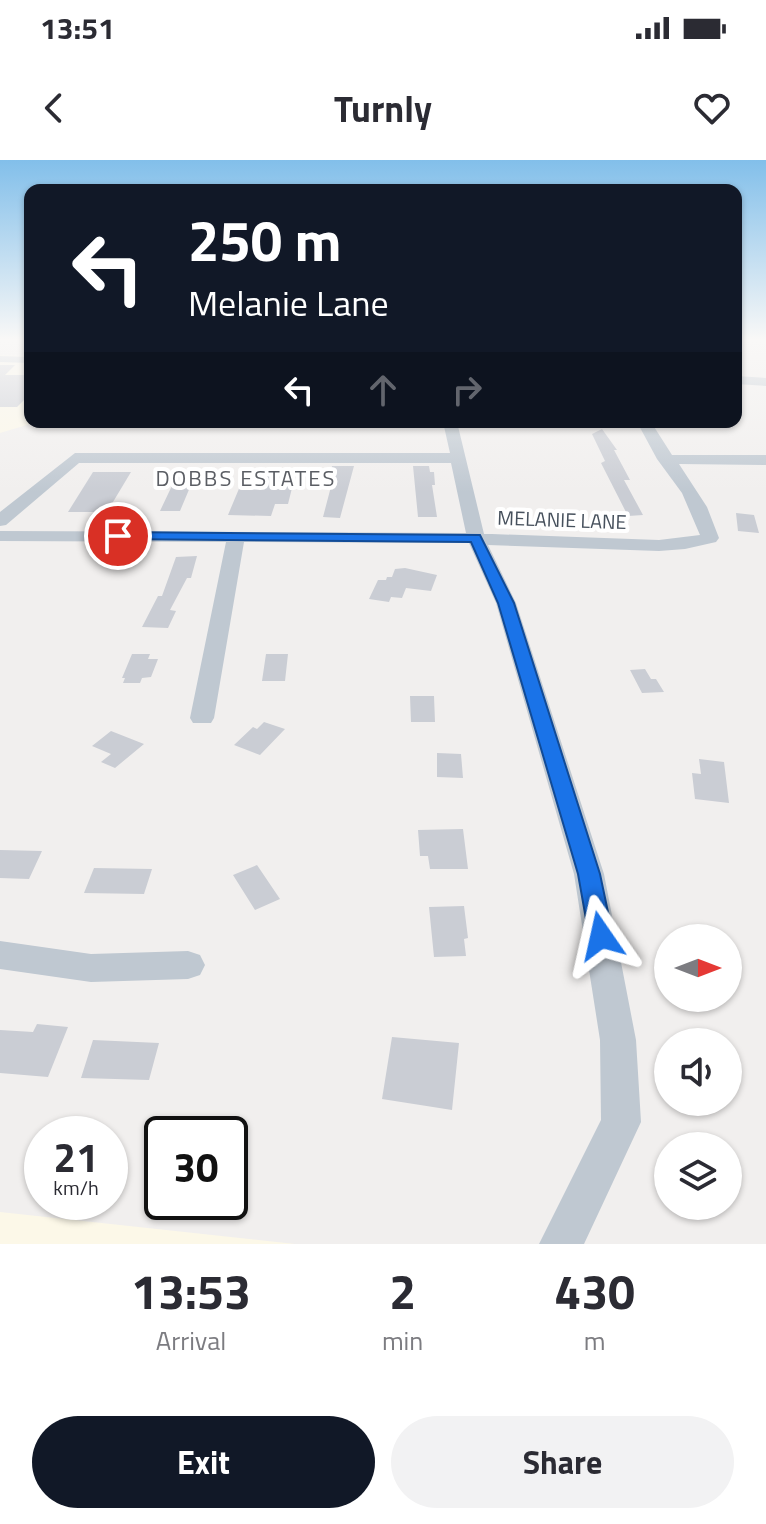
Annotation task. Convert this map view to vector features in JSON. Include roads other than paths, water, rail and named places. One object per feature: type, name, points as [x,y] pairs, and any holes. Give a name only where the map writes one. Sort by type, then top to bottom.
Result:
[{"type":"street","points":[[451,428],[476,538],[506,603],[589,874],[618,1040],[621,1122],[561,1244]]},
{"type":"street","points":[[647,428],[665,459],[766,460]]},
{"type":"street","points":[[0,521],[75,458],[457,458]]},
{"type":"street","name":"MELANIE LANE","points":[[0,536],[476,538],[516,544],[694,543],[710,538],[703,511],[665,459]]},
{"type":"street","points":[[202,718],[236,536]]},
{"type":"street","points":[[0,955],[91,968],[188,965]]},
{"type":"district","name":"DOBBS ESTATES","points":[[246,478]]}]
